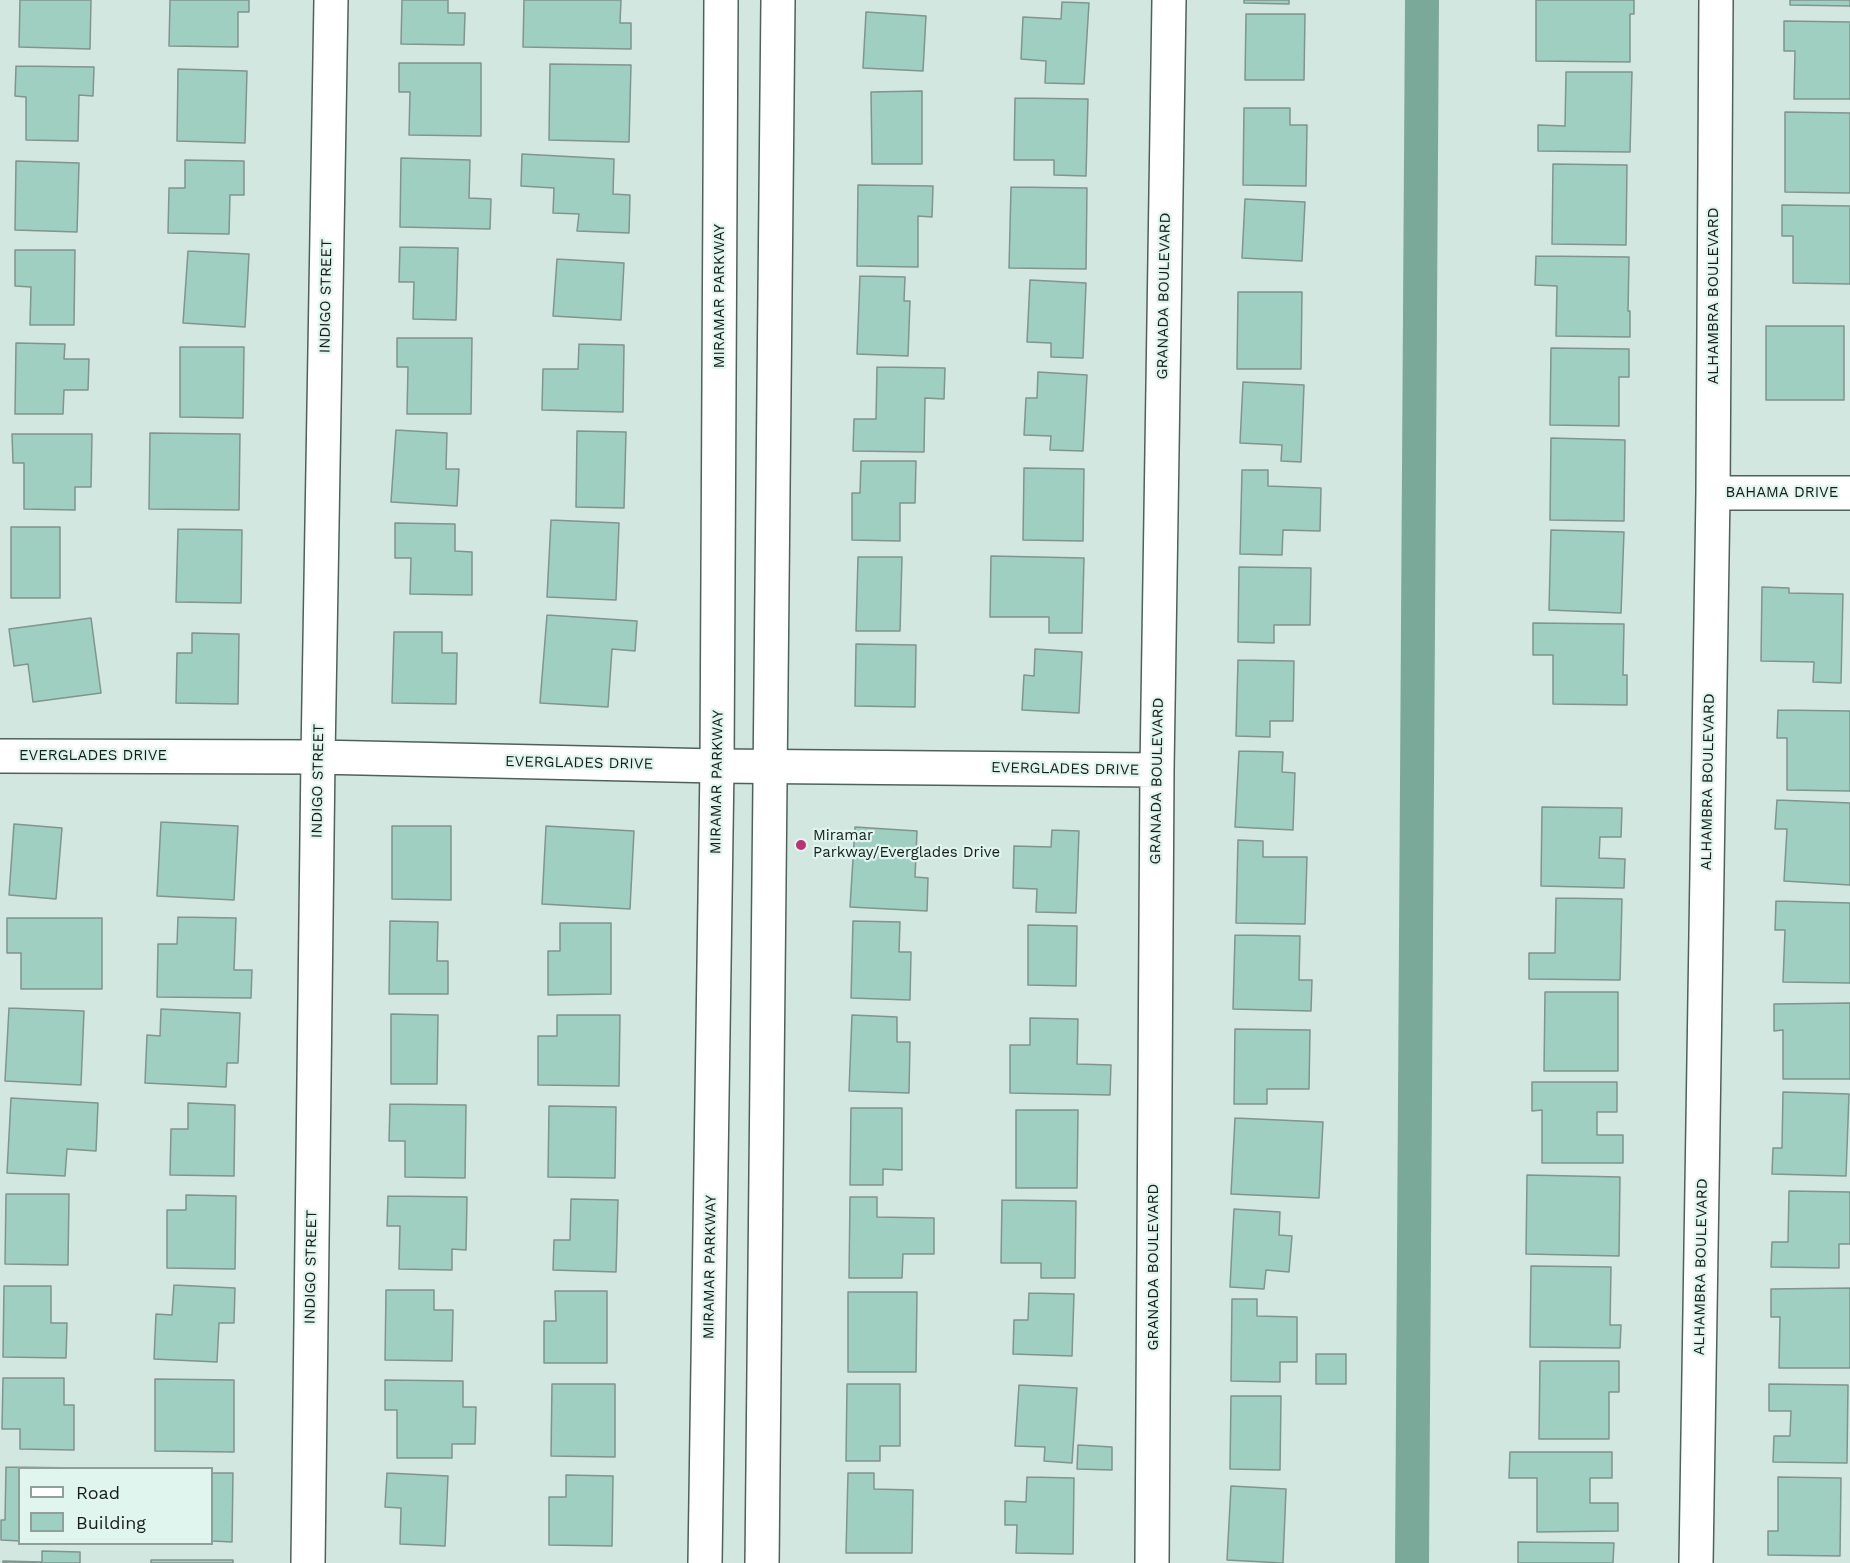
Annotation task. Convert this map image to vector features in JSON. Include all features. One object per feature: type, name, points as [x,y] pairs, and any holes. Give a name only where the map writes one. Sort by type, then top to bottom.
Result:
[{"type":"street","name":"INDIGO STREET","points":[[308,1563],[318,757],[332,0]]},
{"type":"street","name":"MIRAMAR PARKWAY","points":[[705,1563],[717,766],[721,0]]},
{"type":"street","points":[[762,1563],[778,0]]},
{"type":"street","name":"GRANADA BOULEVARD","points":[[1152,1563],[1157,770],[1168,0]]},
{"type":"street","name":"ALHAMBRA BOULEVARD","points":[[1696,1563],[1713,493],[1716,0]]},
{"type":"street","name":"BAHAMA DRIVE","points":[[1713,493],[1850,493]]},
{"type":"street","name":"EVERGLADES DRIVE","points":[[0,756],[318,757],[717,766],[1157,770]]},
{"type":"building","points":[[20,0],[91,0],[90,49],[19,47]]},
{"type":"building","points":[[170,0],[249,0],[249,12],[238,12],[238,47],[169,46]]},
{"type":"building","points":[[402,0],[448,0],[448,13],[465,13],[464,45],[401,44]]},
{"type":"building","points":[[524,0],[621,0],[620,23],[631,23],[631,49],[523,47]]},
{"type":"building","points":[[1244,0],[1289,0],[1289,4],[1244,3]]},
{"type":"building","points":[[1536,0],[1634,0],[1634,14],[1630,14],[1630,62],[1536,61]]},
{"type":"building","points":[[1790,0],[1850,0],[1850,6],[1790,5]]},
{"type":"building","points":[[1062,2],[1089,3],[1084,84],[1045,83],[1046,61],[1021,59],[1023,17],[1061,19]]},
{"type":"building","points":[[866,12],[926,16],[923,71],[863,68]]},
{"type":"building","points":[[1246,14],[1305,14],[1304,80],[1245,80]]},
{"type":"building","points":[[1784,21],[1850,22],[1850,99],[1794,99],[1795,51],[1784,51]]},
{"type":"building","points":[[399,63],[481,63],[481,136],[409,135],[410,92],[399,92]]},
{"type":"building","points":[[550,64],[631,65],[629,142],[549,140]]},
{"type":"building","points":[[16,66],[94,67],[93,96],[79,95],[78,141],[26,140],[26,97],[15,96]]},
{"type":"building","points":[[178,69],[247,71],[245,143],[177,141]]},
{"type":"building","points":[[1566,72],[1632,72],[1630,152],[1538,151],[1538,125],[1565,126]]},
{"type":"building","points":[[922,91],[922,164],[872,164],[871,92]]},
{"type":"building","points":[[1015,98],[1088,99],[1086,176],[1054,175],[1054,160],[1014,160]]},
{"type":"building","points":[[1244,108],[1290,108],[1290,125],[1307,125],[1306,186],[1243,185]]},
{"type":"building","points":[[1785,112],[1850,113],[1850,193],[1785,192]]},
{"type":"building","points":[[522,154],[614,159],[613,194],[630,195],[629,233],[577,231],[579,214],[553,213],[554,188],[521,186]]},
{"type":"building","points":[[401,158],[470,160],[469,198],[491,199],[490,229],[400,227]]},
{"type":"building","points":[[185,160],[244,161],[244,195],[230,195],[229,234],[168,233],[169,188],[185,188]]},
{"type":"building","points":[[16,161],[79,163],[77,232],[15,230]]},
{"type":"building","points":[[1553,164],[1627,165],[1626,245],[1552,244]]},
{"type":"building","points":[[858,185],[933,186],[932,217],[918,216],[918,267],[857,266]]},
{"type":"building","points":[[1011,187],[1087,188],[1086,269],[1009,268]]},
{"type":"building","points":[[1245,199],[1305,202],[1302,261],[1242,258]]},
{"type":"building","points":[[1782,205],[1850,206],[1850,284],[1793,283],[1793,236],[1782,236]]},
{"type":"building","points":[[400,247],[458,248],[456,320],[413,319],[414,282],[399,282]]},
{"type":"building","points":[[15,250],[75,250],[74,325],[30,325],[31,287],[15,286]]},
{"type":"building","points":[[188,251],[249,254],[245,327],[183,323]]},
{"type":"building","points":[[1536,256],[1629,257],[1630,337],[1556,336],[1557,286],[1535,285]]},
{"type":"building","points":[[557,259],[624,263],[621,320],[553,316]]},
{"type":"building","points":[[860,276],[905,277],[904,301],[910,301],[908,356],[857,354]]},
{"type":"building","points":[[1030,280],[1086,283],[1083,358],[1051,357],[1051,343],[1027,342]]},
{"type":"building","points":[[1238,292],[1302,292],[1301,369],[1237,369]]},
{"type":"building","points":[[1766,326],[1844,326],[1844,400],[1766,400]]},
{"type":"building","points":[[397,338],[472,338],[471,414],[407,414],[408,367],[397,367]]},
{"type":"building","points":[[16,343],[65,344],[64,359],[89,359],[88,390],[64,390],[63,414],[15,414]]},
{"type":"building","points":[[579,344],[624,345],[623,412],[542,410],[543,369],[578,369]]},
{"type":"building","points":[[180,347],[244,347],[243,418],[180,417]]},
{"type":"building","points":[[1551,348],[1629,349],[1629,377],[1619,377],[1619,426],[1550,425]]},
{"type":"building","points":[[877,367],[945,368],[944,399],[925,398],[924,452],[853,451],[854,419],[876,419]]},
{"type":"building","points":[[1038,372],[1087,375],[1083,451],[1050,450],[1051,436],[1024,435],[1026,398],[1037,398]]},
{"type":"building","points":[[1243,382],[1304,385],[1301,462],[1281,461],[1282,445],[1240,443]]},
{"type":"building","points":[[396,430],[447,433],[446,469],[459,469],[457,506],[391,502]]},
{"type":"building","points":[[577,431],[626,432],[624,508],[576,507]]},
{"type":"building","points":[[150,433],[240,434],[239,510],[149,509]]},
{"type":"building","points":[[12,434],[92,434],[91,487],[75,487],[75,510],[24,509],[24,463],[13,463]]},
{"type":"building","points":[[1551,438],[1625,440],[1624,521],[1550,520]]},
{"type":"building","points":[[861,461],[916,461],[915,503],[900,503],[900,541],[852,540],[852,493],[860,493]]},
{"type":"building","points":[[1024,468],[1084,469],[1083,541],[1023,540]]},
{"type":"building","points":[[1242,470],[1268,470],[1268,486],[1321,488],[1320,531],[1283,530],[1282,555],[1240,554]]},
{"type":"building","points":[[551,520],[619,523],[616,600],[547,597]]},
{"type":"building","points":[[395,523],[455,524],[455,551],[472,552],[472,595],[410,594],[411,558],[395,558]]},
{"type":"building","points":[[11,527],[60,527],[60,598],[11,598]]},
{"type":"building","points":[[178,529],[242,530],[241,603],[176,602]]},
{"type":"building","points":[[1551,530],[1624,532],[1621,613],[1549,610]]},
{"type":"building","points":[[991,556],[1084,558],[1082,633],[1049,633],[1049,617],[990,617]]},
{"type":"building","points":[[858,557],[902,557],[900,631],[856,631]]},
{"type":"building","points":[[1239,567],[1311,568],[1310,625],[1274,625],[1274,643],[1238,642]]},
{"type":"building","points":[[1762,587],[1789,588],[1789,593],[1843,594],[1841,683],[1813,682],[1814,662],[1761,661]]},
{"type":"building","points":[[547,615],[637,621],[635,651],[612,649],[608,707],[540,703]]},
{"type":"building","points":[[91,618],[101,693],[33,702],[28,664],[14,666],[9,629]]},
{"type":"building","points":[[1533,623],[1624,624],[1623,675],[1627,675],[1627,705],[1553,704],[1553,655],[1533,655]]},
{"type":"building","points":[[394,632],[442,632],[442,653],[457,653],[456,704],[392,703]]},
{"type":"building","points":[[192,633],[239,634],[238,704],[176,703],[177,653],[192,653]]},
{"type":"building","points":[[856,644],[916,645],[915,707],[855,706]]},
{"type":"building","points":[[1035,649],[1082,652],[1079,713],[1022,710],[1024,675],[1034,676]]},
{"type":"building","points":[[1238,660],[1294,661],[1293,721],[1270,721],[1270,737],[1236,736]]},
{"type":"building","points":[[1778,710],[1850,711],[1850,791],[1787,790],[1787,738],[1777,738]]},
{"type":"building","points":[[1239,751],[1283,752],[1282,772],[1295,773],[1293,830],[1235,827]]},
{"type":"building","points":[[1777,800],[1850,803],[1850,885],[1784,881],[1787,829],[1775,829]]},
{"type":"building","points":[[1542,807],[1622,808],[1621,837],[1600,837],[1599,858],[1625,859],[1624,888],[1541,886]]},
{"type":"building","points":[[161,822],[238,826],[234,900],[157,896]]},
{"type":"building","points":[[14,824],[62,828],[56,899],[9,895]]},
{"type":"building","points":[[392,826],[451,826],[451,900],[392,899]]},
{"type":"building","points":[[546,826],[634,831],[630,909],[542,904]]},
{"type":"building","points":[[855,827],[917,831],[915,877],[928,878],[927,911],[850,907]]},
{"type":"building","points":[[1052,830],[1079,831],[1076,913],[1036,912],[1037,889],[1013,888],[1014,846],[1051,847]]},
{"type":"building","points":[[1238,840],[1263,841],[1263,857],[1307,857],[1305,924],[1236,923]]},
{"type":"building","points":[[1556,898],[1622,899],[1620,980],[1529,979],[1529,953],[1555,953]]},
{"type":"building","points":[[1776,901],[1850,903],[1850,983],[1783,982],[1785,930],[1775,930]]},
{"type":"building","points":[[178,917],[236,918],[234,970],[252,970],[251,998],[157,997],[158,944],[177,944]]},
{"type":"building","points":[[7,918],[102,918],[102,989],[21,989],[21,953],[7,953]]},
{"type":"building","points":[[390,921],[438,922],[437,961],[448,961],[448,994],[389,994]]},
{"type":"building","points":[[853,921],[900,922],[899,952],[911,952],[910,1000],[851,998]]},
{"type":"building","points":[[560,923],[611,923],[611,994],[548,995],[548,951],[560,951]]},
{"type":"building","points":[[1028,925],[1077,926],[1076,986],[1028,985]]},
{"type":"building","points":[[1235,935],[1300,936],[1299,980],[1312,980],[1311,1011],[1233,1009]]},
{"type":"building","points":[[1545,992],[1618,992],[1618,1071],[1544,1071]]},
{"type":"building","points":[[1850,1003],[1850,1079],[1783,1079],[1783,1030],[1774,1031],[1774,1004]]},
{"type":"building","points":[[9,1008],[84,1011],[81,1085],[5,1081]]},
{"type":"building","points":[[161,1009],[240,1013],[238,1063],[227,1063],[226,1087],[145,1083],[147,1035],[160,1036]]},
{"type":"building","points":[[391,1014],[438,1015],[437,1084],[391,1084]]},
{"type":"building","points":[[557,1015],[620,1015],[619,1086],[538,1085],[538,1036],[557,1036]]},
{"type":"building","points":[[852,1015],[897,1017],[897,1042],[910,1042],[909,1093],[849,1091]]},
{"type":"building","points":[[1030,1018],[1078,1019],[1077,1064],[1111,1065],[1110,1095],[1010,1093],[1010,1045],[1030,1045]]},
{"type":"building","points":[[1235,1029],[1310,1030],[1309,1089],[1267,1089],[1267,1104],[1234,1104]]},
{"type":"building","points":[[1532,1082],[1617,1082],[1617,1112],[1597,1112],[1597,1135],[1623,1135],[1623,1163],[1542,1163],[1542,1110],[1532,1111]]},
{"type":"building","points":[[1783,1092],[1849,1094],[1846,1176],[1772,1174],[1773,1148],[1782,1148]]},
{"type":"building","points":[[11,1098],[98,1103],[96,1151],[67,1149],[65,1176],[7,1173]]},
{"type":"building","points":[[188,1103],[235,1105],[234,1176],[170,1175],[171,1129],[188,1129]]},
{"type":"building","points":[[390,1104],[466,1105],[465,1178],[405,1177],[405,1141],[389,1141]]},
{"type":"building","points":[[549,1106],[616,1107],[615,1178],[548,1177]]},
{"type":"building","points":[[851,1108],[902,1108],[902,1170],[883,1169],[883,1185],[850,1185]]},
{"type":"building","points":[[1016,1110],[1078,1110],[1077,1188],[1016,1188]]},
{"type":"building","points":[[1235,1118],[1323,1122],[1319,1198],[1231,1194]]},
{"type":"building","points":[[1527,1175],[1620,1177],[1619,1256],[1526,1254]]},
{"type":"building","points":[[1789,1191],[1850,1192],[1850,1244],[1839,1244],[1839,1268],[1771,1267],[1772,1242],[1788,1242]]},
{"type":"building","points":[[6,1194],[69,1194],[68,1265],[5,1264]]},
{"type":"building","points":[[186,1195],[236,1196],[235,1269],[167,1268],[167,1210],[186,1210]]},
{"type":"building","points":[[388,1196],[467,1197],[466,1250],[452,1249],[452,1270],[399,1269],[400,1226],[387,1226]]},
{"type":"building","points":[[850,1197],[877,1197],[877,1217],[934,1218],[934,1254],[903,1254],[902,1278],[849,1278]]},
{"type":"building","points":[[571,1199],[618,1200],[616,1272],[553,1270],[554,1240],[570,1240]]},
{"type":"building","points":[[1002,1200],[1076,1201],[1075,1278],[1041,1278],[1041,1263],[1001,1263]]},
{"type":"building","points":[[1234,1209],[1280,1212],[1279,1235],[1292,1236],[1289,1272],[1266,1270],[1264,1289],[1230,1287]]},
{"type":"building","points":[[1531,1266],[1611,1267],[1610,1325],[1621,1325],[1620,1348],[1530,1347]]},
{"type":"building","points":[[174,1285],[235,1288],[234,1323],[219,1323],[217,1362],[154,1359],[156,1314],[172,1315]]},
{"type":"building","points":[[4,1286],[51,1286],[51,1323],[67,1323],[66,1358],[3,1357]]},
{"type":"building","points":[[1850,1288],[1850,1368],[1779,1368],[1780,1317],[1771,1317],[1771,1289]]},
{"type":"building","points":[[386,1290],[434,1290],[434,1310],[453,1310],[452,1361],[385,1360]]},
{"type":"building","points":[[555,1291],[607,1291],[607,1363],[544,1363],[544,1321],[556,1321]]},
{"type":"building","points":[[848,1292],[917,1292],[916,1372],[848,1372]]},
{"type":"building","points":[[1029,1293],[1074,1294],[1072,1356],[1013,1354],[1014,1320],[1028,1320]]},
{"type":"building","points":[[1232,1299],[1257,1299],[1257,1316],[1297,1317],[1297,1362],[1280,1362],[1280,1382],[1231,1381]]},
{"type":"building","points":[[1316,1354],[1346,1354],[1346,1384],[1316,1384]]},
{"type":"building","points":[[1540,1361],[1619,1361],[1619,1392],[1609,1392],[1609,1439],[1539,1439]]},
{"type":"building","points":[[3,1378],[64,1378],[64,1405],[74,1405],[74,1450],[20,1449],[20,1429],[2,1429]]},
{"type":"building","points":[[155,1379],[234,1380],[234,1452],[155,1451]]},
{"type":"building","points":[[385,1380],[463,1381],[463,1407],[476,1407],[475,1444],[452,1444],[452,1458],[397,1458],[397,1410],[385,1410]]},
{"type":"building","points":[[552,1384],[615,1384],[615,1457],[551,1456]]},
{"type":"building","points":[[847,1384],[900,1384],[900,1446],[880,1446],[880,1461],[846,1461]]},
{"type":"building","points":[[1769,1384],[1848,1385],[1847,1463],[1773,1462],[1774,1436],[1790,1436],[1791,1411],[1769,1411]]},
{"type":"building","points":[[1019,1385],[1077,1388],[1072,1463],[1044,1461],[1045,1447],[1015,1446]]},
{"type":"building","points":[[1231,1396],[1281,1396],[1280,1470],[1230,1469]]},
{"type":"building","points":[[1078,1445],[1112,1447],[1112,1470],[1077,1469]]},
{"type":"building","points":[[1510,1452],[1612,1452],[1612,1478],[1590,1478],[1590,1503],[1618,1503],[1618,1531],[1537,1532],[1537,1478],[1509,1478]]},
{"type":"building","points":[[6,1467],[18,1467],[18,1541],[1,1540],[1,1520],[5,1520]]},
{"type":"building","points":[[213,1473],[233,1473],[232,1542],[213,1541]]},
{"type":"building","points":[[387,1473],[448,1476],[445,1546],[400,1544],[401,1508],[385,1507]]},
{"type":"building","points":[[848,1473],[874,1473],[874,1489],[913,1490],[912,1553],[846,1553]]},
{"type":"building","points":[[566,1475],[613,1476],[612,1546],[549,1545],[549,1497],[566,1497]]},
{"type":"building","points":[[1027,1477],[1074,1478],[1073,1554],[1016,1553],[1017,1525],[1005,1525],[1005,1501],[1026,1502]]},
{"type":"building","points":[[1778,1477],[1841,1478],[1840,1556],[1768,1555],[1768,1531],[1778,1531]]},
{"type":"building","points":[[1231,1486],[1286,1489],[1283,1563],[1227,1560]]},
{"type":"building","points":[[1518,1542],[1614,1543],[1613,1563],[1518,1563]]},
{"type":"building","points":[[42,1551],[80,1552],[80,1563],[3,1563],[3,1561],[42,1562]]},
{"type":"building","points":[[151,1560],[233,1560],[233,1563],[151,1563]]},
{"type":"waterway","points":[[1412,1563],[1422,0]]},
{"type":"place","name":"Miramar Parkway/Everglades Drive","points":[[801,845]]}]
